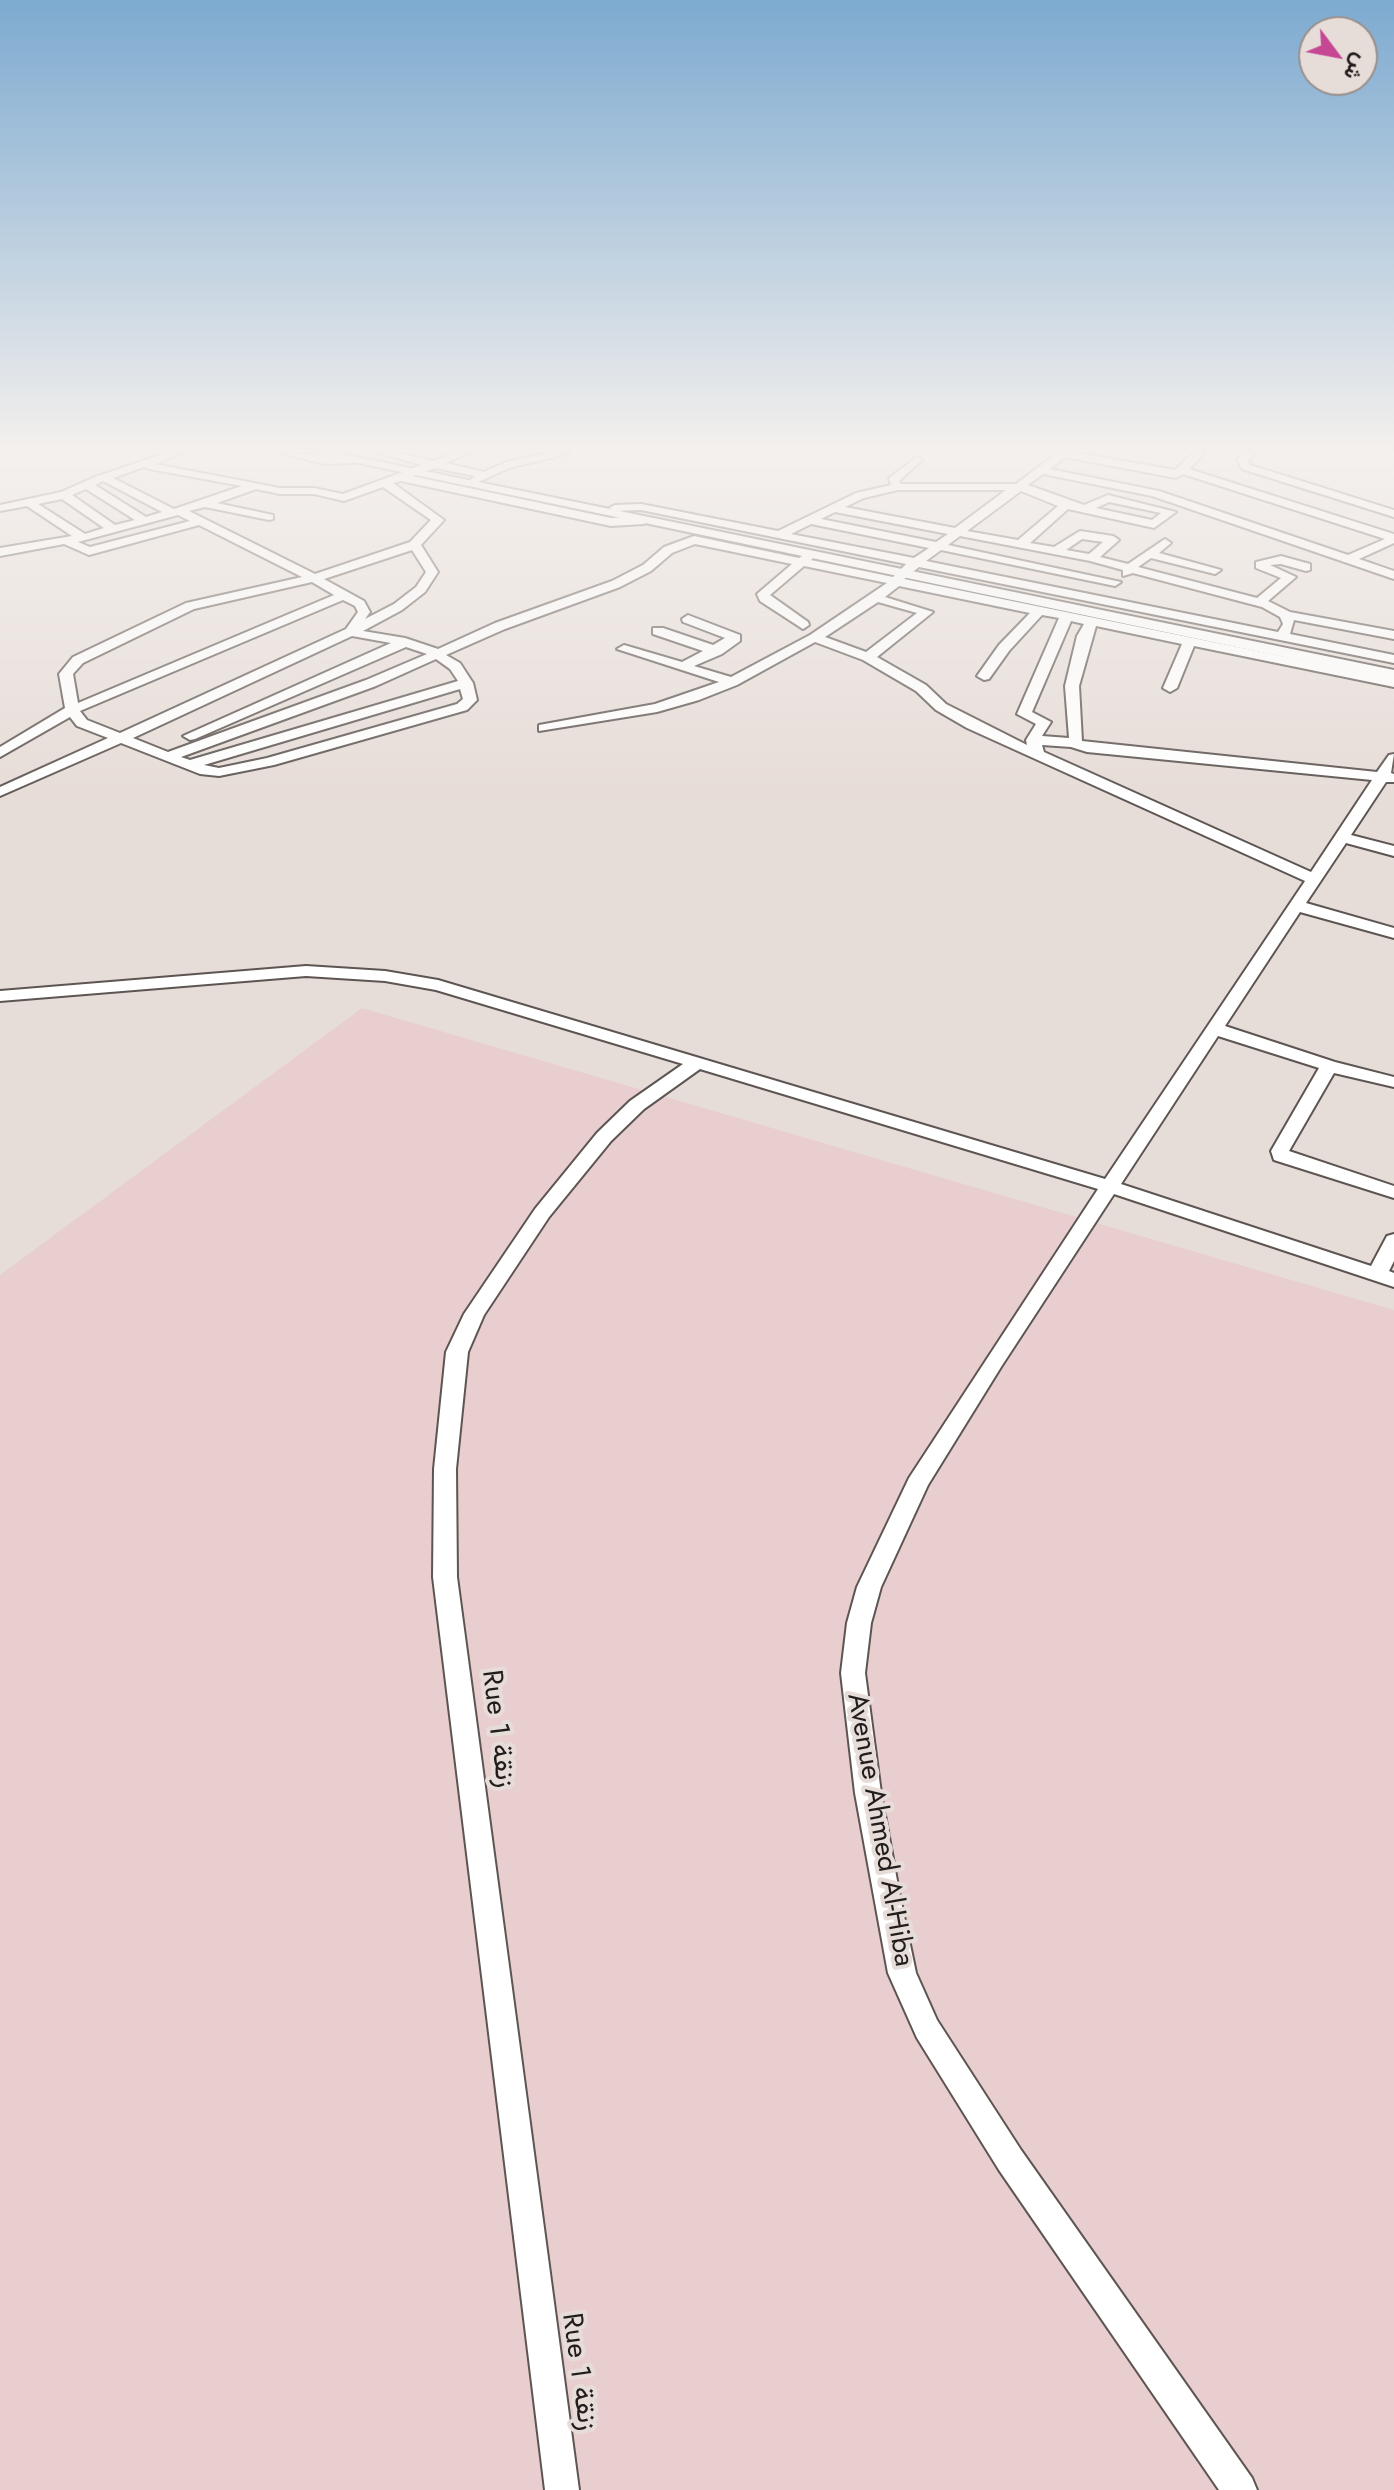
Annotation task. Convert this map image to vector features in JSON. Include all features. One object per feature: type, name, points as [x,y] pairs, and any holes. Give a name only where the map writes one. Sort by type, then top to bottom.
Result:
[{"type":"main road","points":[[892,569],[1394,667]]},
{"type":"main road","points":[[898,569],[1394,675]]},
{"type":"street","points":[[295,569],[364,608],[352,628],[353,632]]},
{"type":"street","points":[[347,569],[190,606],[78,660],[66,674],[72,710],[82,723],[214,773],[247,767],[462,707],[470,700],[466,683],[455,666],[438,654],[405,642],[353,632]]},
{"type":"street","points":[[0,792],[353,632],[405,602],[429,580],[431,569]]},
{"type":"street","points":[[169,756],[371,683],[500,626],[616,584],[645,569]]},
{"type":"street","points":[[793,569],[763,596],[803,625]]},
{"type":"street","points":[[900,569],[1040,610],[1394,683]]},
{"type":"street","points":[[1054,569],[1115,582]]},
{"type":"street","points":[[1097,599],[1131,569]]},
{"type":"street","points":[[1137,569],[1259,602],[1286,615],[1394,635]]},
{"type":"street","points":[[1259,602],[1290,577],[1270,569]]},
{"type":"street","points":[[544,728],[657,708],[732,682],[815,638],[876,598],[906,571]]},
{"type":"street","points":[[906,571],[1097,599],[1394,659]]},
{"type":"street","points":[[0,753],[72,710],[344,595]]},
{"type":"street","points":[[868,657],[927,612],[876,598]]},
{"type":"street","points":[[984,676],[1004,648],[1040,610]]},
{"type":"street","points":[[1282,637],[1289,624],[1286,615]]},
{"type":"street","points":[[1035,748],[1044,722],[1024,714],[1067,616]]},
{"type":"street","points":[[683,667],[717,651],[735,638],[688,619]]},
{"type":"street","points":[[1073,743],[1072,686],[1084,636],[1092,621]]},
{"type":"street","points":[[658,631],[717,651]]},
{"type":"street","points":[[815,638],[868,657],[921,688],[941,707],[1314,879]]},
{"type":"street","points":[[1170,688],[1190,641]]},
{"type":"street","points":[[153,751],[405,642]]},
{"type":"street","points":[[624,649],[732,682]]},
{"type":"street","points":[[190,765],[466,683]]},
{"type":"street","points":[[1035,748],[1073,743],[1087,748],[1388,776]]},
{"type":"street","name":"Avenue Ahmed Al-Hiba","points":[[1240,2490],[1035,2198],[927,2029],[902,1973],[886,1897],[868,1793],[853,1673],[859,1623],[869,1587],[917,1484],[993,1362],[1314,879],[1388,776],[1394,758]]},
{"type":"street","points":[[1342,837],[1394,851]]},
{"type":"street","points":[[1297,906],[1394,933]]},
{"type":"street","points":[[0,996],[266,973],[353,973],[425,983],[469,993],[1111,1187],[1385,1278],[1394,1240]]},
{"type":"street","points":[[1215,1029],[1329,1066],[1394,1082]]},
{"type":"street","name":"Rue 1 زنقة","points":[[562,2490],[445,1577],[445,1469],[457,1352],[474,1314],[542,1213],[604,1137],[637,1105],[697,1063]]},
{"type":"street","points":[[1329,1066],[1280,1151],[1281,1156],[1394,1192]]},
{"type":"shaded area","points":[[362,1008],[1394,1310],[1394,2490],[0,2490],[0,1275]]}]
